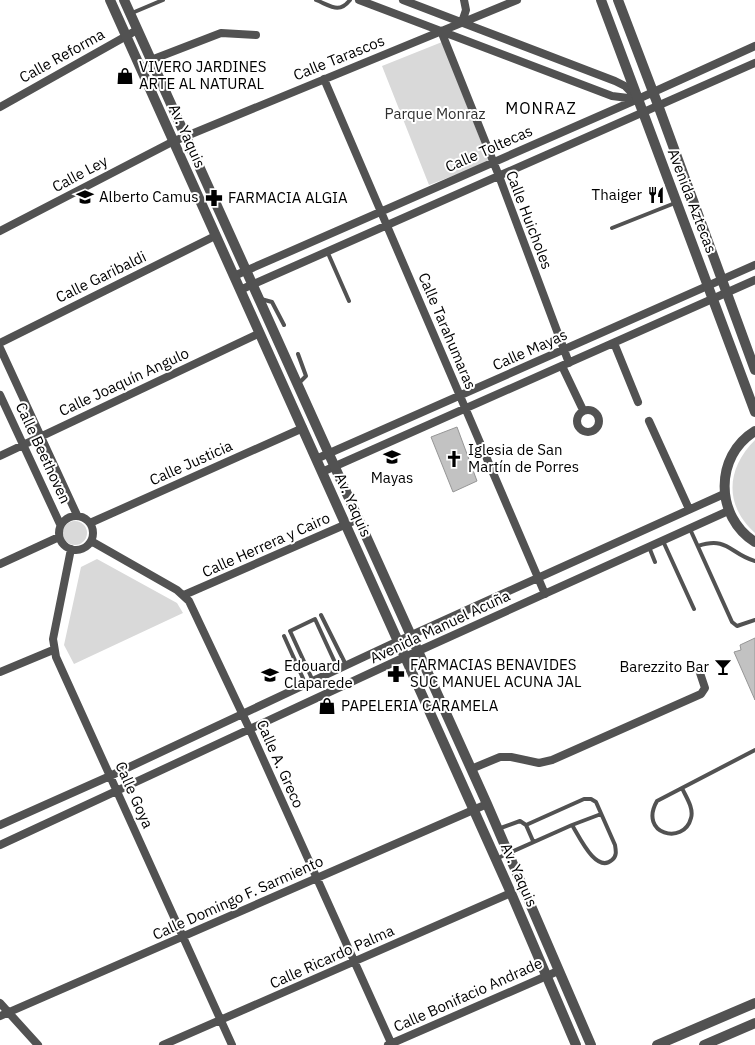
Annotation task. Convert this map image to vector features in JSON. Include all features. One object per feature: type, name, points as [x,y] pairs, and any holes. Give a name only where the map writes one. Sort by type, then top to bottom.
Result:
[{"type":"street","name":"Av. Yaquis","points":[[110,0],[172,142],[474,809],[576,1045]]},
{"type":"street","name":"Av. Yaquis","points":[[124,0],[498,829],[591,1045]]},
{"type":"street","points":[[359,0],[612,96],[638,99]]},
{"type":"street","points":[[403,0],[615,81],[625,86],[638,99]]},
{"type":"street","points":[[462,22],[466,10],[464,0]]},
{"type":"street","name":"Calle Tarascos","points":[[172,142],[517,0]]},
{"type":"street","name":"Avenida Aztecas","points":[[601,0],[755,412]]},
{"type":"street","name":"Avenida Aztecas","points":[[618,0],[755,370]]},
{"type":"street","name":"Calle Reforma","points":[[0,106],[137,30]]},
{"type":"street","name":"Calle Huicholes","points":[[441,31],[564,350],[566,364],[583,410]]},
{"type":"street","points":[[151,60],[221,33],[256,35]]},
{"type":"street","name":"Calle Toltecas","points":[[234,276],[653,93],[755,46]]},
{"type":"street","name":"Calle Toltecas","points":[[240,290],[755,63]]},
{"type":"street","name":"Calle Tarahumaras","points":[[324,79],[544,594]]},
{"type":"street","name":"Calle Ley","points":[[0,231],[172,142]]},
{"type":"street","name":"Calle Garibaldi","points":[[0,343],[215,236]]},
{"type":"street","name":"Calle Mayas","points":[[316,459],[755,265]]},
{"type":"street","name":"Calle Mayas","points":[[322,472],[755,280]]},
{"type":"street","name":"Calle Joaquín Angulo","points":[[0,456],[260,333]]},
{"type":"street","points":[[614,343],[638,402]]},
{"type":"street","name":"Calle Beethoven","points":[[0,348],[77,515]]},
{"type":"street","name":"Calle Beethoven","points":[[0,395],[60,524]]},
{"type":"street","points":[[649,422],[689,509]]},
{"type":"street","name":"Calle Justicia","points":[[90,523],[303,428]]},
{"type":"street","points":[[755,431],[742,441],[729,460],[725,476],[724,494],[728,511],[741,531],[755,542]]},
{"type":"street","name":"Avenida Manuel Acuña","points":[[0,825],[110,776],[411,635],[724,494]]},
{"type":"street","name":"Avenida Manuel Acuña","points":[[0,845],[118,792],[405,657],[728,511]]},
{"type":"street","points":[[77,515],[84,517],[90,523],[93,532],[91,541],[82,549],[71,549],[63,544],[58,531],[60,524],[66,518],[77,515]]},
{"type":"street","name":"Calle Herrera y Cairo","points":[[184,595],[358,519]]},
{"type":"street","points":[[0,564],[59,537]]},
{"type":"street","points":[[91,541],[184,595]]},
{"type":"street","name":"Calle Goya","points":[[71,549],[53,638],[54,650],[60,667],[232,1045]]},
{"type":"street","name":"Calle A. Greco","points":[[184,595],[243,714],[391,1045]]},
{"type":"street","points":[[0,672],[54,650]]},
{"type":"street","points":[[471,769],[500,757],[510,757],[539,763],[552,760],[702,694],[706,688],[699,670]]},
{"type":"street","name":"Calle Domingo F. Sarmiento","points":[[0,1016],[486,804]]},
{"type":"street","name":"Calle Ricardo Palma","points":[[163,1045],[511,893]]},
{"type":"street","name":"Calle Bonifacio Andrade","points":[[391,1045],[558,971]]},
{"type":"street","points":[[0,1003],[38,1045]]},
{"type":"street","points":[[657,1045],[755,1003]]},
{"type":"street","points":[[704,1045],[755,1023]]},
{"type":"lane","points":[[130,14],[163,0]]},
{"type":"lane","points":[[316,0],[338,9],[344,7],[350,0]]},
{"type":"lane","points":[[612,228],[677,202]]},
{"type":"lane","points":[[327,251],[350,301]]},
{"type":"lane","points":[[259,299],[272,302],[284,325]]},
{"type":"lane","points":[[298,354],[306,376],[298,384]]},
{"type":"lane","points":[[690,528],[732,622],[737,626],[755,620]]},
{"type":"lane","points":[[663,541],[694,609]]},
{"type":"lane","points":[[698,546],[710,543],[722,544],[755,561]]},
{"type":"lane","points":[[649,547],[655,562]]},
{"type":"lane","points":[[321,615],[346,665]]},
{"type":"lane","points":[[310,683],[290,631],[315,619],[338,669]]},
{"type":"lane","points":[[284,636],[310,683]]},
{"type":"lane","points":[[682,788],[691,807],[691,818],[686,828],[674,834],[663,833],[657,828],[652,818],[652,809],[656,801],[755,750]]},
{"type":"lane","points":[[526,826],[584,799],[591,799],[596,802],[615,845],[616,853],[612,860],[605,864],[599,863],[572,825]]},
{"type":"lane","points":[[496,859],[533,841],[601,814]]},
{"type":"lane","points":[[498,829],[520,821],[526,826],[533,841]]},
{"type":"green space","name":"Parque Monraz","points":[[442,42],[489,162],[429,185],[382,66]]},
{"type":"green space","points":[[755,440],[755,533],[738,511],[732,487],[738,463],[745,451]]},
{"type":"green space","points":[[75,521],[84,524],[87,533],[84,542],[75,545],[66,542],[63,533],[66,524]]},
{"type":"green space","points":[[97,559],[177,603],[183,613],[74,664],[64,645],[81,567]]},
{"type":"building","name":"Iglesia de San Martín de Porres","points":[[457,427],[477,481],[453,492],[431,437]]},
{"type":"building","points":[[755,638],[755,700],[734,652],[741,650],[740,645]]},
{"type":"place","name":"VIVERO JARDINES ARTE AL NATURAL","points":[[125,76]]},
{"type":"place","name":"Thaiger","points":[[656,195]]},
{"type":"place","name":"Alberto Camus","points":[[85,197]]},
{"type":"place","name":"FARMACIA ALGIA","points":[[214,198]]},
{"type":"place","name":"Mayas","points":[[392,457]]},
{"type":"place","name":"Iglesia de San Martín de Porres","points":[[454,459]]},
{"type":"place","name":"Barezzito Bar","points":[[723,667]]},
{"type":"place","name":"FARMACIAS BENAVIDES SUC MANUEL ACUNA JAL","points":[[396,674]]},
{"type":"place","name":"Edouard Claparede","points":[[270,675]]},
{"type":"place","name":"PAPELERIA CARAMELA","points":[[327,706]]},
{"type":"district","name":"MONRAZ","points":[[541,108]]}]
